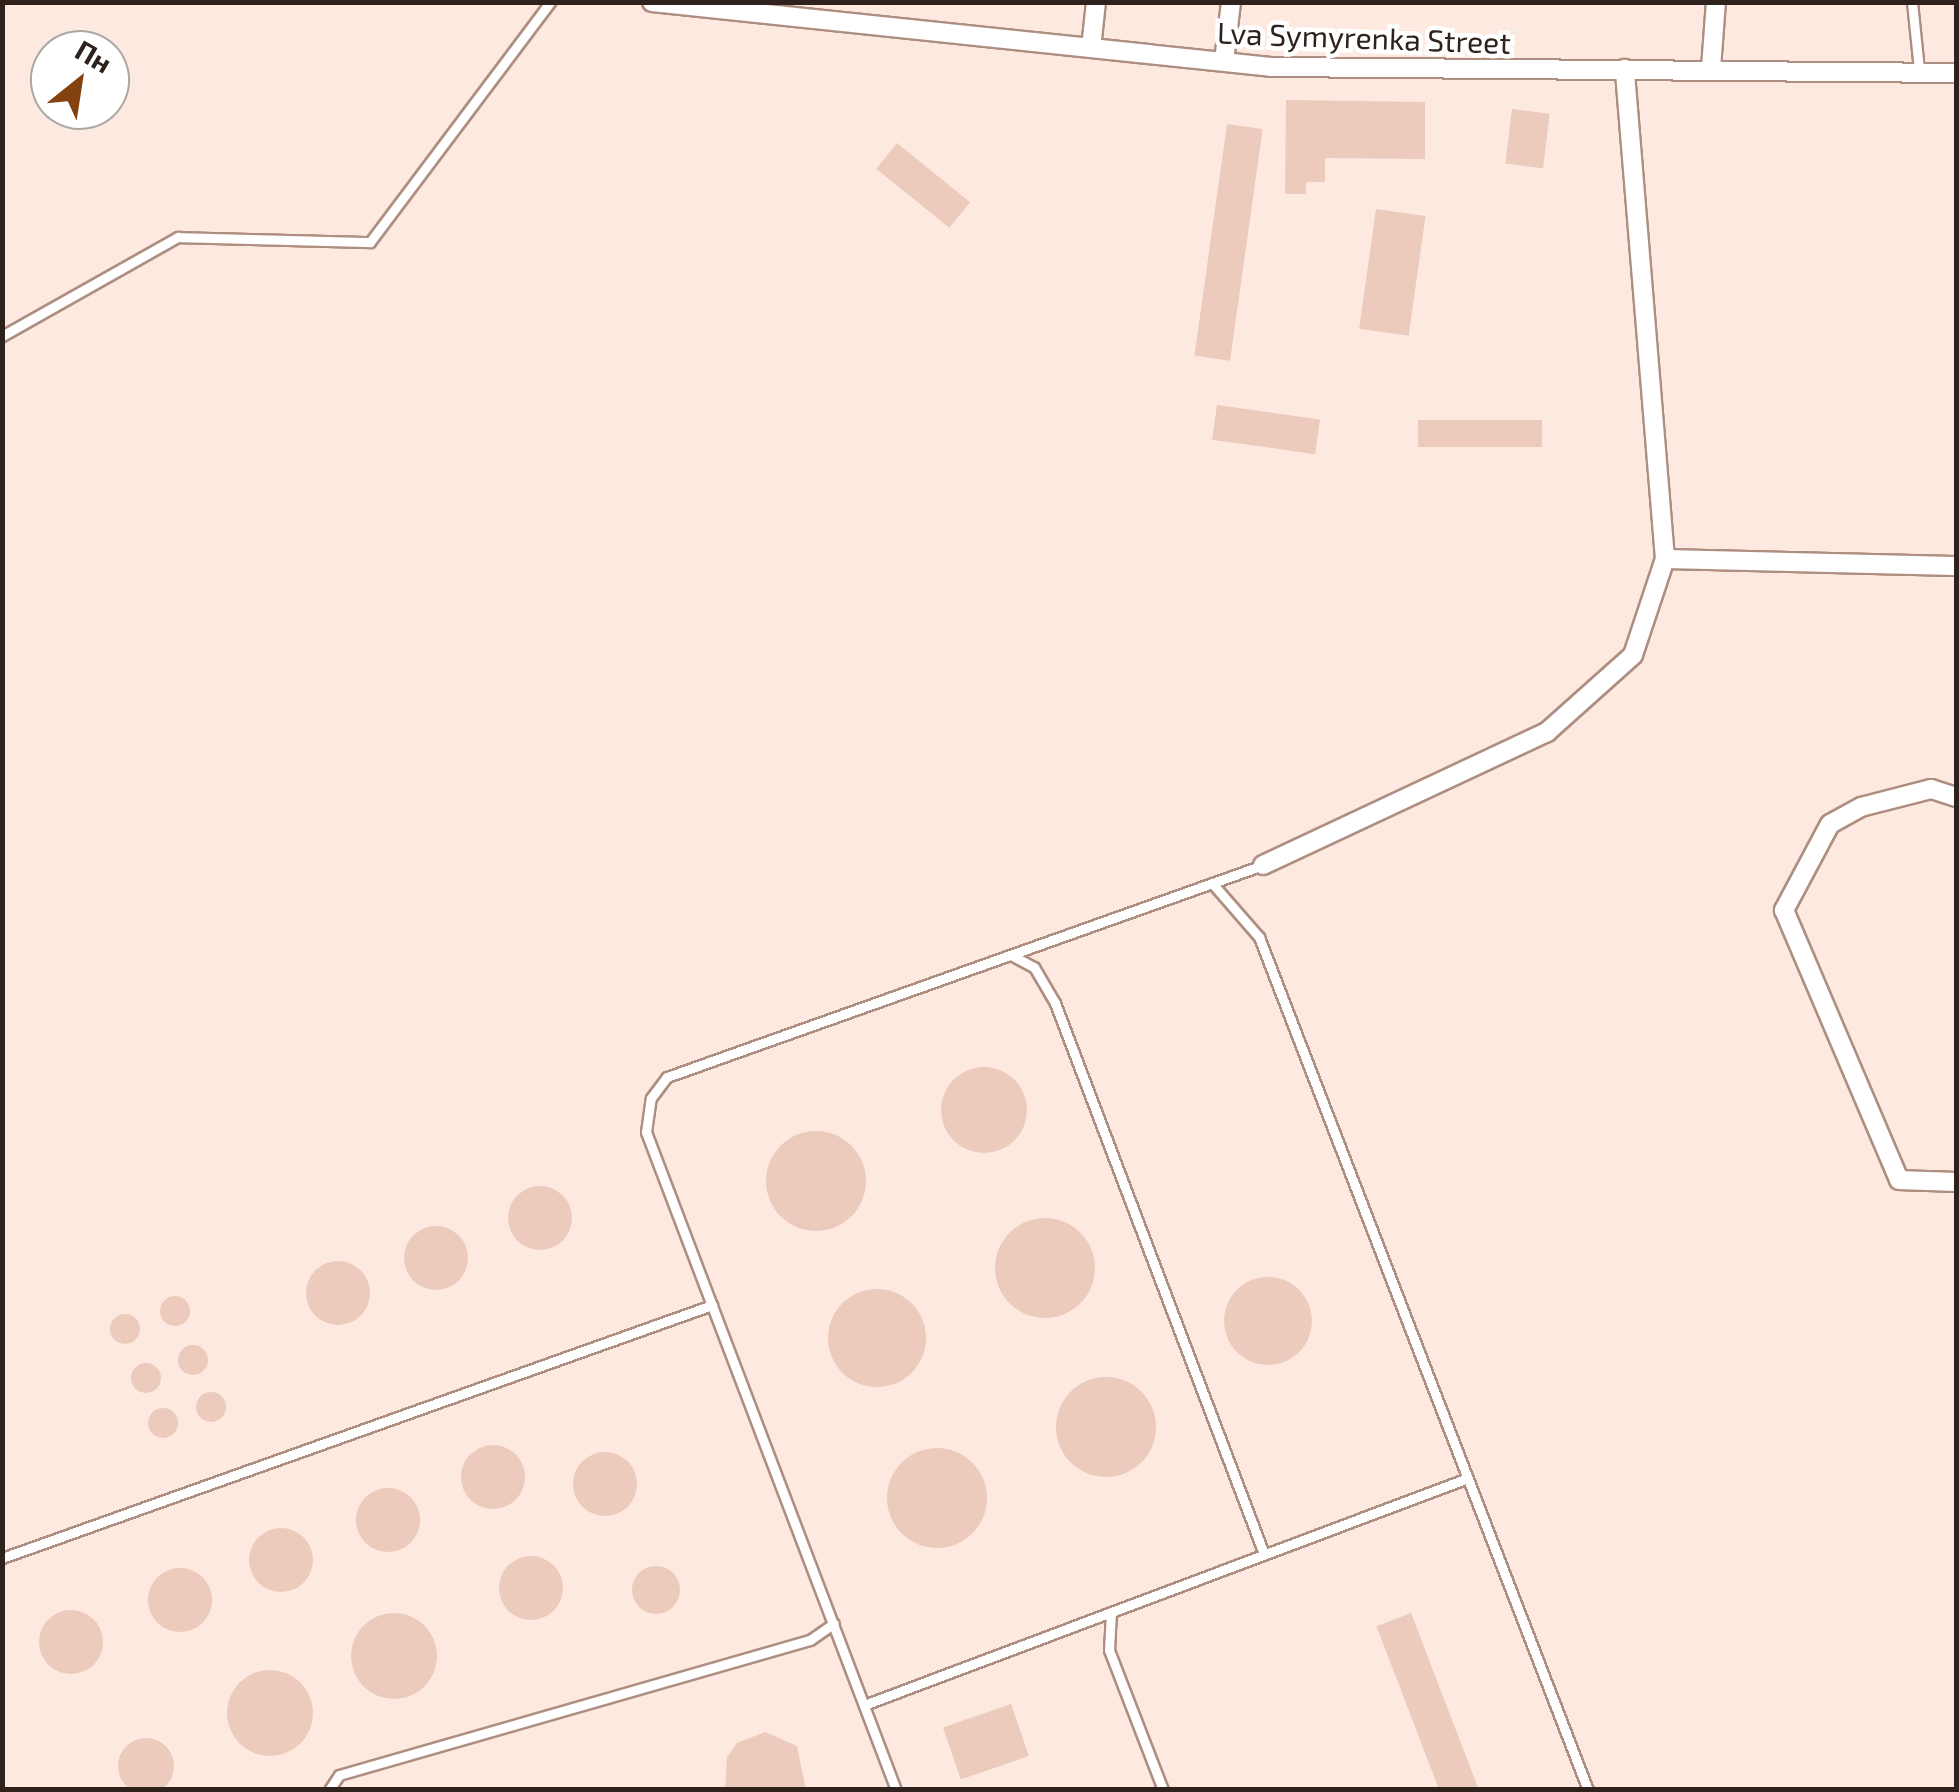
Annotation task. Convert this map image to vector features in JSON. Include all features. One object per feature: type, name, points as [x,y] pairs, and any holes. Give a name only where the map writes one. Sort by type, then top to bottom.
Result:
[{"type":"street","name":"Lva Symyrenka Street","points":[[652,2],[783,10],[1224,61],[1956,73]]},
{"type":"street","points":[[1092,48],[1096,2]]},
{"type":"street","points":[[1224,61],[1231,2]]},
{"type":"street","points":[[1712,68],[1716,2]]},
{"type":"street","points":[[1264,865],[1546,732],[1633,655],[1665,559],[1625,69]]},
{"type":"street","points":[[1665,559],[1956,566]]},
{"type":"street","points":[[1956,796],[1931,789],[1860,808],[1830,824],[1784,910],[1899,1180],[1956,1182]]},
{"type":"lane","points":[[2,336],[178,237],[370,242],[550,2]]},
{"type":"lane","points":[[1912,2],[1920,70]]},
{"type":"lane","points":[[896,1790],[646,1132],[650,1098],[667,1077],[1264,865]]},
{"type":"lane","points":[[1212,883],[1259,937],[1588,1790]]},
{"type":"lane","points":[[1011,955],[1034,967],[1055,1003],[1264,1554]]},
{"type":"lane","points":[[2,1558],[712,1305]]},
{"type":"lane","points":[[864,1704],[1468,1478]]},
{"type":"lane","points":[[1110,1612],[1109,1650],[1163,1790]]},
{"type":"lane","points":[[329,1790],[339,1776],[810,1640],[834,1622]]},
{"type":"building","points":[[1286,100],[1425,102],[1425,159],[1325,158],[1325,182],[1306,182],[1306,194],[1285,194]]},
{"type":"building","points":[[1512,109],[1550,114],[1543,168],[1505,164]]},
{"type":"building","points":[[1227,124],[1263,129],[1230,361],[1194,356]]},
{"type":"building","points":[[897,143],[970,202],[949,228],[876,169]]},
{"type":"building","points":[[1376,209],[1426,216],[1409,336],[1359,329]]},
{"type":"building","points":[[1217,405],[1320,419],[1315,454],[1212,440]]},
{"type":"building","points":[[1418,420],[1542,420],[1542,447],[1418,447]]},
{"type":"building","points":[[976,1067],[992,1067],[1015,1079],[1024,1093],[1024,1127],[1015,1141],[992,1153],[976,1153],[960,1146],[948,1134],[941,1118],[941,1102],[948,1086],[960,1074]]},
{"type":"building","points":[[816,1131],[835,1135],[851,1146],[862,1162],[866,1181],[862,1200],[851,1216],[835,1227],[816,1231],[797,1227],[781,1216],[770,1200],[766,1181],[770,1162],[781,1146],[797,1135]]},
{"type":"building","points":[[540,1186],[563,1195],[572,1218],[563,1241],[540,1250],[517,1241],[508,1218],[517,1195]]},
{"type":"building","points":[[1045,1218],[1064,1222],[1080,1233],[1091,1249],[1095,1268],[1091,1287],[1080,1303],[1064,1314],[1045,1318],[1026,1314],[1010,1303],[999,1287],[995,1268],[999,1249],[1010,1233],[1026,1222]]},
{"type":"building","points":[[436,1226],[459,1235],[468,1258],[459,1281],[436,1290],[413,1281],[404,1258],[413,1235]]},
{"type":"building","points":[[338,1261],[361,1270],[370,1293],[361,1316],[338,1325],[315,1316],[306,1293],[315,1270]]},
{"type":"building","points":[[1268,1277],[1293,1284],[1305,1296],[1312,1321],[1305,1346],[1293,1358],[1268,1365],[1243,1358],[1231,1346],[1224,1321],[1231,1296],[1243,1284]]},
{"type":"building","points":[[867,1289],[887,1289],[912,1303],[923,1319],[923,1357],[912,1373],[887,1387],[867,1387],[850,1379],[836,1365],[828,1348],[828,1328],[836,1311],[850,1297]]},
{"type":"building","points":[[175,1296],[186,1300],[190,1311],[186,1322],[175,1326],[164,1322],[160,1311],[164,1300]]},
{"type":"building","points":[[125,1314],[136,1318],[140,1329],[136,1340],[125,1344],[114,1340],[110,1329],[114,1318]]},
{"type":"building","points":[[193,1345],[204,1349],[208,1360],[204,1371],[193,1375],[182,1371],[178,1360],[182,1349]]},
{"type":"building","points":[[146,1363],[157,1367],[161,1378],[157,1389],[146,1393],[135,1389],[131,1378],[135,1367]]},
{"type":"building","points":[[1106,1377],[1125,1381],[1141,1392],[1152,1408],[1156,1427],[1152,1446],[1141,1462],[1125,1473],[1106,1477],[1087,1473],[1071,1462],[1060,1446],[1056,1427],[1060,1408],[1071,1392],[1087,1381]]},
{"type":"building","points":[[211,1392],[222,1396],[226,1407],[222,1418],[211,1422],[200,1418],[196,1407],[200,1396]]},
{"type":"building","points":[[163,1408],[174,1412],[178,1423],[174,1434],[163,1438],[152,1434],[148,1423],[152,1412]]},
{"type":"building","points":[[493,1445],[516,1454],[525,1477],[516,1500],[493,1509],[470,1500],[461,1477],[470,1454]]},
{"type":"building","points":[[937,1448],[956,1452],[972,1463],[983,1479],[987,1498],[983,1517],[972,1533],[956,1544],[937,1548],[918,1544],[902,1533],[891,1517],[887,1498],[891,1479],[902,1463],[918,1452]]},
{"type":"building","points":[[605,1452],[628,1461],[637,1484],[628,1507],[605,1516],[582,1507],[573,1484],[582,1461]]},
{"type":"building","points":[[388,1488],[411,1497],[420,1520],[411,1543],[388,1552],[365,1543],[356,1520],[365,1497]]},
{"type":"building","points":[[281,1528],[304,1537],[313,1560],[304,1583],[281,1592],[258,1583],[249,1560],[258,1537]]},
{"type":"building","points":[[531,1556],[554,1565],[563,1588],[554,1611],[531,1620],[508,1611],[499,1588],[508,1565]]},
{"type":"building","points":[[656,1566],[673,1573],[680,1590],[673,1607],[656,1614],[639,1607],[632,1590],[639,1573]]},
{"type":"building","points":[[180,1568],[203,1577],[212,1600],[203,1623],[180,1632],[157,1623],[148,1600],[157,1577]]},
{"type":"building","points":[[71,1610],[94,1619],[103,1642],[94,1665],[71,1674],[48,1665],[39,1642],[48,1619]]},
{"type":"building","points":[[394,1613],[424,1626],[437,1656],[424,1686],[394,1699],[364,1686],[351,1656],[364,1626]]},
{"type":"building","points":[[1411,1613],[1479,1790],[1439,1790],[1376,1626]]},
{"type":"building","points":[[270,1670],[300,1683],[313,1713],[300,1743],[270,1756],[240,1743],[227,1713],[240,1683]]},
{"type":"building","points":[[1011,1704],[1029,1756],[961,1779],[943,1727]]},
{"type":"building","points":[[765,1732],[797,1746],[806,1790],[725,1790],[727,1757],[737,1743]]},
{"type":"building","points":[[146,1738],[166,1746],[174,1766],[166,1786],[146,1794],[126,1786],[118,1766],[126,1746]]}]
